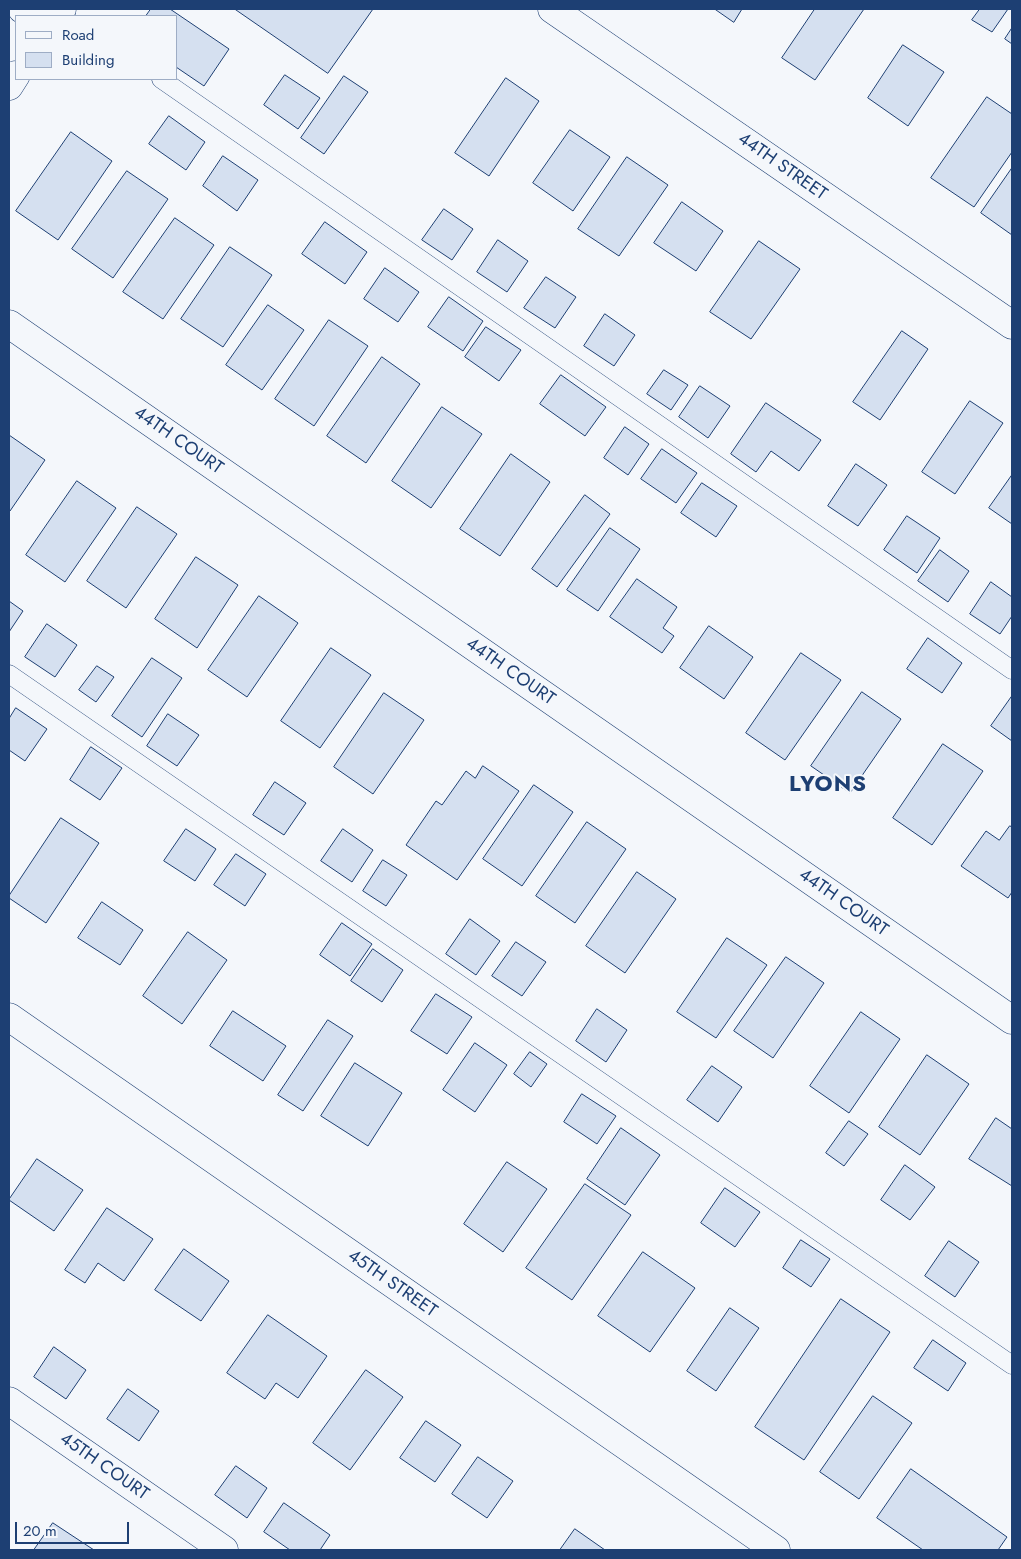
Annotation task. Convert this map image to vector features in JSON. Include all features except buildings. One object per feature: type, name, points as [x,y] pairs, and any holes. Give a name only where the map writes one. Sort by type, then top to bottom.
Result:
[{"type":"street","name":"44TH STREET","points":[[552,9],[1012,325]]},
{"type":"street","name":"44TH COURT","points":[[9,324],[1012,1020]]},
{"type":"street","name":"45TH STREET","points":[[9,1018],[776,1550]]},
{"type":"street","name":"45TH COURT","points":[[9,1401],[224,1550]]},
{"type":"lane","points":[[162,80],[1012,670]]},
{"type":"lane","points":[[9,674],[1012,1365]]},
{"type":"district","name":"LYONS","points":[[828,786]]}]
